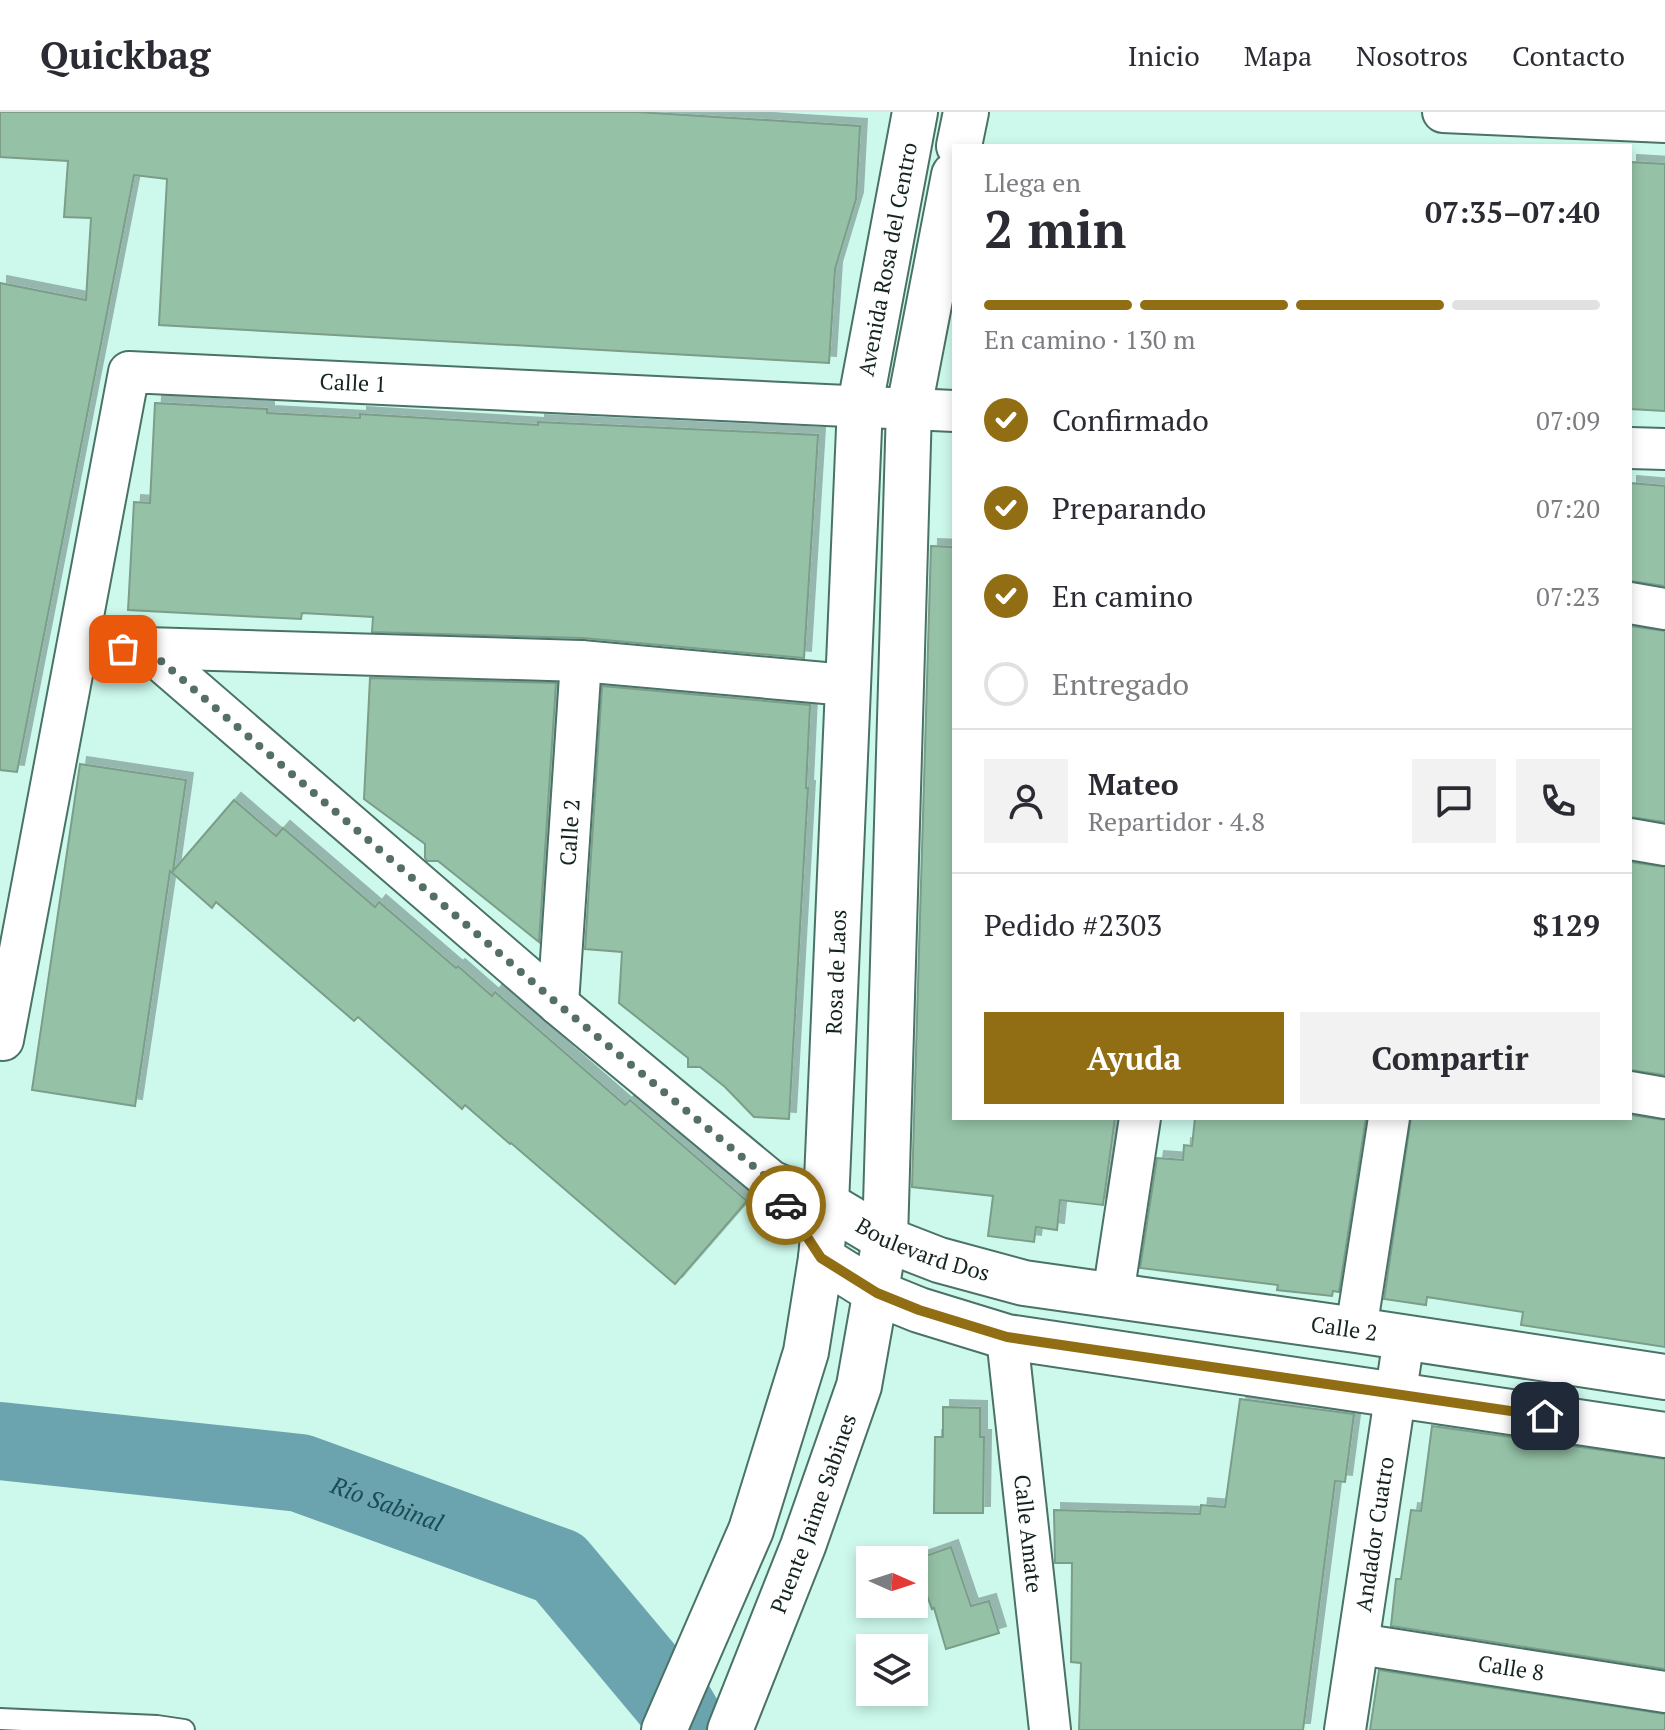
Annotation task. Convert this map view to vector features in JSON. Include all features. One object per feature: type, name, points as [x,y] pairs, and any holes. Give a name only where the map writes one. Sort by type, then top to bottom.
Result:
[{"type":"main road","name":"Avenida Rosa del Centro","points":[[860,405],[915,112]]},
{"type":"main road","points":[[959,144],[966,112]]},
{"type":"main road","points":[[885,1239],[909,408],[952,185]]},
{"type":"main road","name":"Rosa de Laos","points":[[664,1730],[751,1530],[806,1352],[821,1258],[826,1204],[860,405]]},
{"type":"main road","name":"Boulevard Dos","points":[[826,1204],[885,1239],[939,1260],[1024,1283]]},
{"type":"main road","name":"Puente Jaime Sabines","points":[[730,1730],[803,1546],[859,1386],[885,1239]]},
{"type":"main road","points":[[821,1258],[877,1293],[919,1310],[1007,1337],[1665,1435]]},
{"type":"main road","name":"Calle 2","points":[[1024,1283],[1665,1377]]},
{"type":"street","points":[[1443,112],[1665,122]]},
{"type":"street","name":"Calle 1","points":[[3,1040],[129,372],[860,405]]},
{"type":"street","points":[[860,405],[952,411]]},
{"type":"street","points":[[1632,448],[1665,449]]},
{"type":"street","points":[[1632,603],[1665,609]]},
{"type":"street","points":[[146,648],[558,1004],[771,1181],[826,1204]]},
{"type":"street","points":[[78,650],[146,648],[581,661],[847,685]]},
{"type":"street","name":"Calle 2","points":[[558,1004],[581,661]]},
{"type":"street","points":[[1632,839],[1665,845]]},
{"type":"street","points":[[1632,1092],[1665,1098]]},
{"type":"street","points":[[1113,1295],[1140,1120]]},
{"type":"street","points":[[1356,1330],[1389,1120]]},
{"type":"street","points":[[771,1181],[821,1258]]},
{"type":"street","name":"Calle Amate","points":[[1007,1337],[1050,1730]]},
{"type":"street","name":"Andador Cuatro","points":[[1345,1730],[1404,1338]]},
{"type":"street","name":"Calle 8","points":[[1359,1644],[1665,1692]]},
{"type":"lane","points":[[0,1719],[46,1726],[184,1730]]},
{"type":"building","points":[[0,112],[637,112],[860,126],[856,199],[835,269],[829,363],[159,325],[167,179],[134,175],[17,772],[0,770],[0,283],[86,300],[91,218],[64,217],[68,161],[0,157]]},
{"type":"building","points":[[1632,162],[1665,164],[1665,411],[1632,409]]},
{"type":"building","points":[[155,403],[360,418],[360,414],[538,425],[538,422],[818,435],[804,658],[583,638],[372,632],[373,617],[302,613],[301,619],[128,610],[134,502],[150,503]]},
{"type":"building","points":[[1632,483],[1665,486],[1665,586],[1632,581]]},
{"type":"building","points":[[931,546],[952,547],[952,1120],[1115,1120],[1103,1205],[1060,1200],[1057,1230],[1036,1227],[1034,1242],[988,1236],[993,1196],[912,1187]]},
{"type":"building","points":[[1632,626],[1665,631],[1665,822],[1632,817]]},
{"type":"building","points":[[370,678],[556,683],[539,942],[438,861],[427,861],[425,844],[364,799]]},
{"type":"building","points":[[602,686],[810,705],[789,1119],[754,1117],[700,1067],[688,1067],[688,1058],[619,1003],[622,952],[585,949]]},
{"type":"building","points":[[80,764],[186,780],[173,871],[234,800],[276,836],[283,828],[375,907],[379,902],[492,996],[495,992],[625,1105],[630,1100],[747,1201],[675,1284],[465,1105],[462,1109],[358,1017],[354,1021],[216,902],[212,908],[170,871],[135,1106],[32,1090]]},
{"type":"building","points":[[1632,862],[1665,867],[1665,1075],[1632,1070]]},
{"type":"building","points":[[1632,1115],[1665,1120],[1665,1347],[1521,1325],[1523,1312],[1427,1297],[1426,1305],[1384,1299],[1411,1120],[1632,1120]]},
{"type":"building","points":[[1195,1120],[1366,1120],[1339,1292],[1333,1291],[1332,1296],[1277,1290],[1278,1285],[1140,1268],[1157,1158],[1183,1160],[1184,1145],[1192,1146]]},
{"type":"building","points":[[1240,1399],[1354,1414],[1345,1482],[1335,1481],[1303,1730],[1079,1730],[1081,1663],[1071,1662],[1072,1563],[1055,1563],[1054,1510],[1200,1514],[1201,1505],[1225,1507]]},
{"type":"building","points":[[943,1407],[980,1408],[980,1437],[984,1437],[983,1513],[934,1513],[935,1437],[943,1437]]},
{"type":"building","points":[[1432,1426],[1665,1459],[1665,1669],[1391,1626],[1396,1579],[1401,1579],[1411,1510],[1421,1511]]},
{"type":"building","points":[[951,1547],[971,1606],[989,1601],[999,1633],[946,1649],[928,1598],[928,1555]]},
{"type":"building","points":[[1379,1670],[1665,1714],[1665,1730],[1370,1730]]},
{"type":"waterway","name":"Río Sabinal","points":[[0,1441],[300,1473],[559,1567],[677,1708],[690,1730]]},
{"type":"way so far","points":[[123,649],[146,648],[558,1004],[771,1181],[786,1205]]},
{"type":"route","points":[[786,1205],[821,1258],[877,1293],[919,1310],[1007,1337],[1545,1416]]}]
